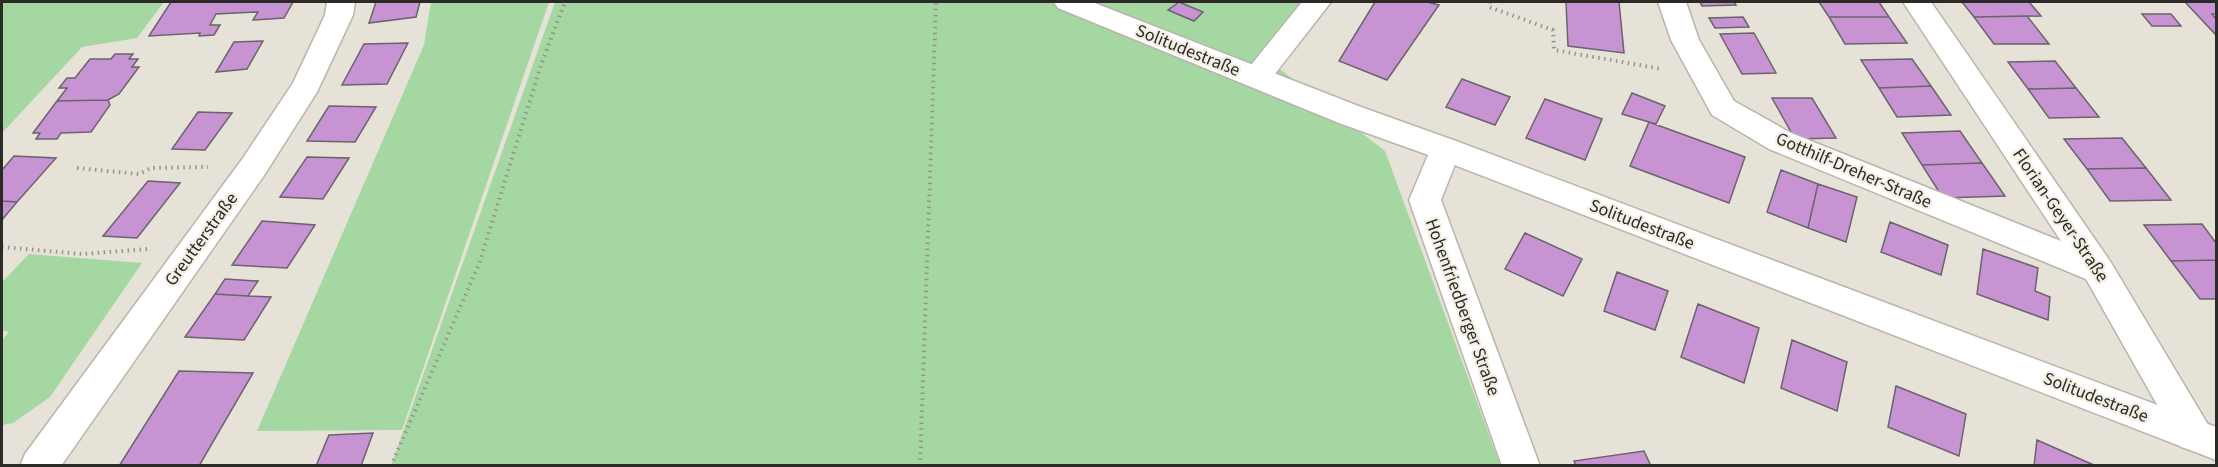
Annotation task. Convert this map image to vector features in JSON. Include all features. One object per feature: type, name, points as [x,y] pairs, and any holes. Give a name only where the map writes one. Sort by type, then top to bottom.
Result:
[{"type":"street","name":"Greutterstraße","points":[[39,465],[254,166],[307,85],[339,15],[341,2]]},
{"type":"street","name":"Solitudestraße","points":[[1068,2],[1350,115],[1445,149],[2206,440]]},
{"type":"street","points":[[1257,77],[1317,2]]},
{"type":"street","name":"Gotthilf-Dreher-Straße","points":[[1672,2],[1685,40],[1724,108],[1780,141],[2098,270]]},
{"type":"street","name":"Florian-Geyer-Straße","points":[[1917,2],[2098,270],[2206,440]]},
{"type":"street","name":"Hohenfriedberger Straße","points":[[1445,149],[1425,200],[1521,465]]},
{"type":"path","points":[[391,465],[478,264],[542,62],[565,2]]},
{"type":"path","points":[[920,465],[936,2]]},
{"type":"path","points":[[1490,2],[1489,7],[1553,30],[1554,50],[1656,69],[1703,73]]},
{"type":"path","points":[[77,168],[139,174],[151,168],[254,166]]},
{"type":"path","points":[[2,247],[82,255],[194,248]]},
{"type":"green space","points":[[3,2],[164,2],[137,38],[82,47],[2,133]]},
{"type":"green space","points":[[431,2],[549,2],[402,430],[257,431],[424,45]]},
{"type":"green space","points":[[555,2],[1303,2],[1263,56],[1385,151],[1500,465],[391,466]]},
{"type":"green space","points":[[29,254],[142,263],[50,397],[13,423],[2,425],[2,340],[9,332],[2,330],[2,282]]},
{"type":"building","points":[[171,2],[293,2],[284,18],[253,20],[258,12],[216,14],[210,25],[220,25],[214,35],[199,36],[200,33],[149,36]]},
{"type":"building","points":[[376,2],[420,2],[416,17],[369,23]]},
{"type":"building","points":[[1179,2],[1203,12],[1194,21],[1168,10]]},
{"type":"building","points":[[1375,2],[1427,2],[1439,5],[1387,80],[1339,61]]},
{"type":"building","points":[[1566,2],[1619,2],[1624,53],[1568,46]]},
{"type":"building","points":[[1700,2],[1734,2],[1736,5],[1702,6]]},
{"type":"building","points":[[1819,2],[1879,2],[1889,17],[1829,17]]},
{"type":"building","points":[[1962,2],[2029,2],[2041,16],[1974,17]]},
{"type":"building","points":[[2185,2],[2216,2],[2216,14],[2212,14],[2216,19],[2216,35]]},
{"type":"building","points":[[2142,14],[2171,14],[2181,26],[2152,26]]},
{"type":"building","points":[[2027,16],[2049,44],[1994,44],[1974,17]]},
{"type":"building","points":[[1743,17],[1749,27],[1715,28],[1709,18]]},
{"type":"building","points":[[1829,17],[1889,17],[1907,43],[1845,44]]},
{"type":"building","points":[[1754,33],[1776,73],[1742,74],[1720,34]]},
{"type":"building","points":[[263,41],[247,69],[216,72],[234,42]]},
{"type":"building","points":[[408,43],[387,84],[342,85],[364,44]]},
{"type":"building","points":[[115,54],[133,54],[129,59],[138,59],[132,67],[139,67],[119,94],[108,100],[57,101],[67,88],[59,88],[67,78],[75,78],[90,59],[111,59]]},
{"type":"building","points":[[1912,59],[1931,86],[1879,88],[1861,60]]},
{"type":"building","points":[[2055,61],[2076,88],[2028,89],[2008,62]]},
{"type":"building","points":[[1462,79],[1510,97],[1495,125],[1446,107]]},
{"type":"building","points":[[1931,86],[1951,115],[1897,117],[1879,88]]},
{"type":"building","points":[[2076,88],[2099,117],[2049,118],[2028,89]]},
{"type":"building","points":[[1632,93],[1665,106],[1656,124],[1622,114]]},
{"type":"building","points":[[1772,98],[1812,98],[1836,138],[1795,139]]},
{"type":"building","points":[[1545,99],[1602,119],[1585,160],[1526,138]]},
{"type":"building","points":[[108,100],[110,105],[91,132],[61,133],[57,139],[36,139],[40,133],[33,133],[57,101]]},
{"type":"building","points":[[329,106],[376,107],[355,142],[307,141]]},
{"type":"building","points":[[198,112],[232,113],[205,150],[172,149]]},
{"type":"building","points":[[1649,122],[1745,157],[1729,203],[1630,166]]},
{"type":"building","points":[[1960,131],[1982,163],[1922,165],[1902,133]]},
{"type":"building","points":[[2122,138],[2146,168],[2087,169],[2064,139]]},
{"type":"building","points":[[14,156],[56,158],[17,202],[2,201],[2,170]]},
{"type":"building","points":[[307,157],[349,158],[323,199],[280,197]]},
{"type":"building","points":[[1982,163],[2005,196],[1943,198],[1922,165]]},
{"type":"building","points":[[2146,168],[2171,200],[2110,201],[2087,169]]},
{"type":"building","points":[[1781,170],[1818,184],[1808,228],[1767,212]]},
{"type":"building","points":[[148,181],[180,183],[137,238],[103,236]]},
{"type":"building","points":[[1818,184],[1857,197],[1846,242],[1808,228]]},
{"type":"building","points":[[2,201],[17,202],[2,220]]},
{"type":"building","points":[[262,221],[315,225],[287,268],[232,265]]},
{"type":"building","points":[[1890,222],[1948,245],[1941,275],[1881,252]]},
{"type":"building","points":[[2202,224],[2216,243],[2216,260],[2171,261],[2144,225]]},
{"type":"building","points":[[1525,233],[1582,259],[1563,296],[1505,269]]},
{"type":"building","points":[[1983,249],[2038,268],[2035,291],[2050,297],[2048,320],[1977,294]]},
{"type":"building","points":[[2216,260],[2216,299],[2200,299],[2171,261]]},
{"type":"building","points":[[1617,272],[1668,291],[1655,330],[1604,311]]},
{"type":"building","points":[[225,279],[258,281],[248,296],[215,294]]},
{"type":"building","points":[[215,294],[271,297],[244,340],[185,337]]},
{"type":"building","points":[[1698,304],[1759,328],[1744,383],[1681,357]]},
{"type":"building","points":[[1792,340],[1847,362],[1837,411],[1781,388]]},
{"type":"building","points":[[179,371],[253,373],[199,466],[119,466]]},
{"type":"building","points":[[1896,386],[1966,414],[1959,456],[1888,427]]},
{"type":"building","points":[[373,433],[361,466],[316,466],[329,435]]},
{"type":"building","points":[[2037,440],[2096,466],[2034,466]]},
{"type":"building","points":[[1644,451],[1651,466],[1576,466],[1574,461]]}]
